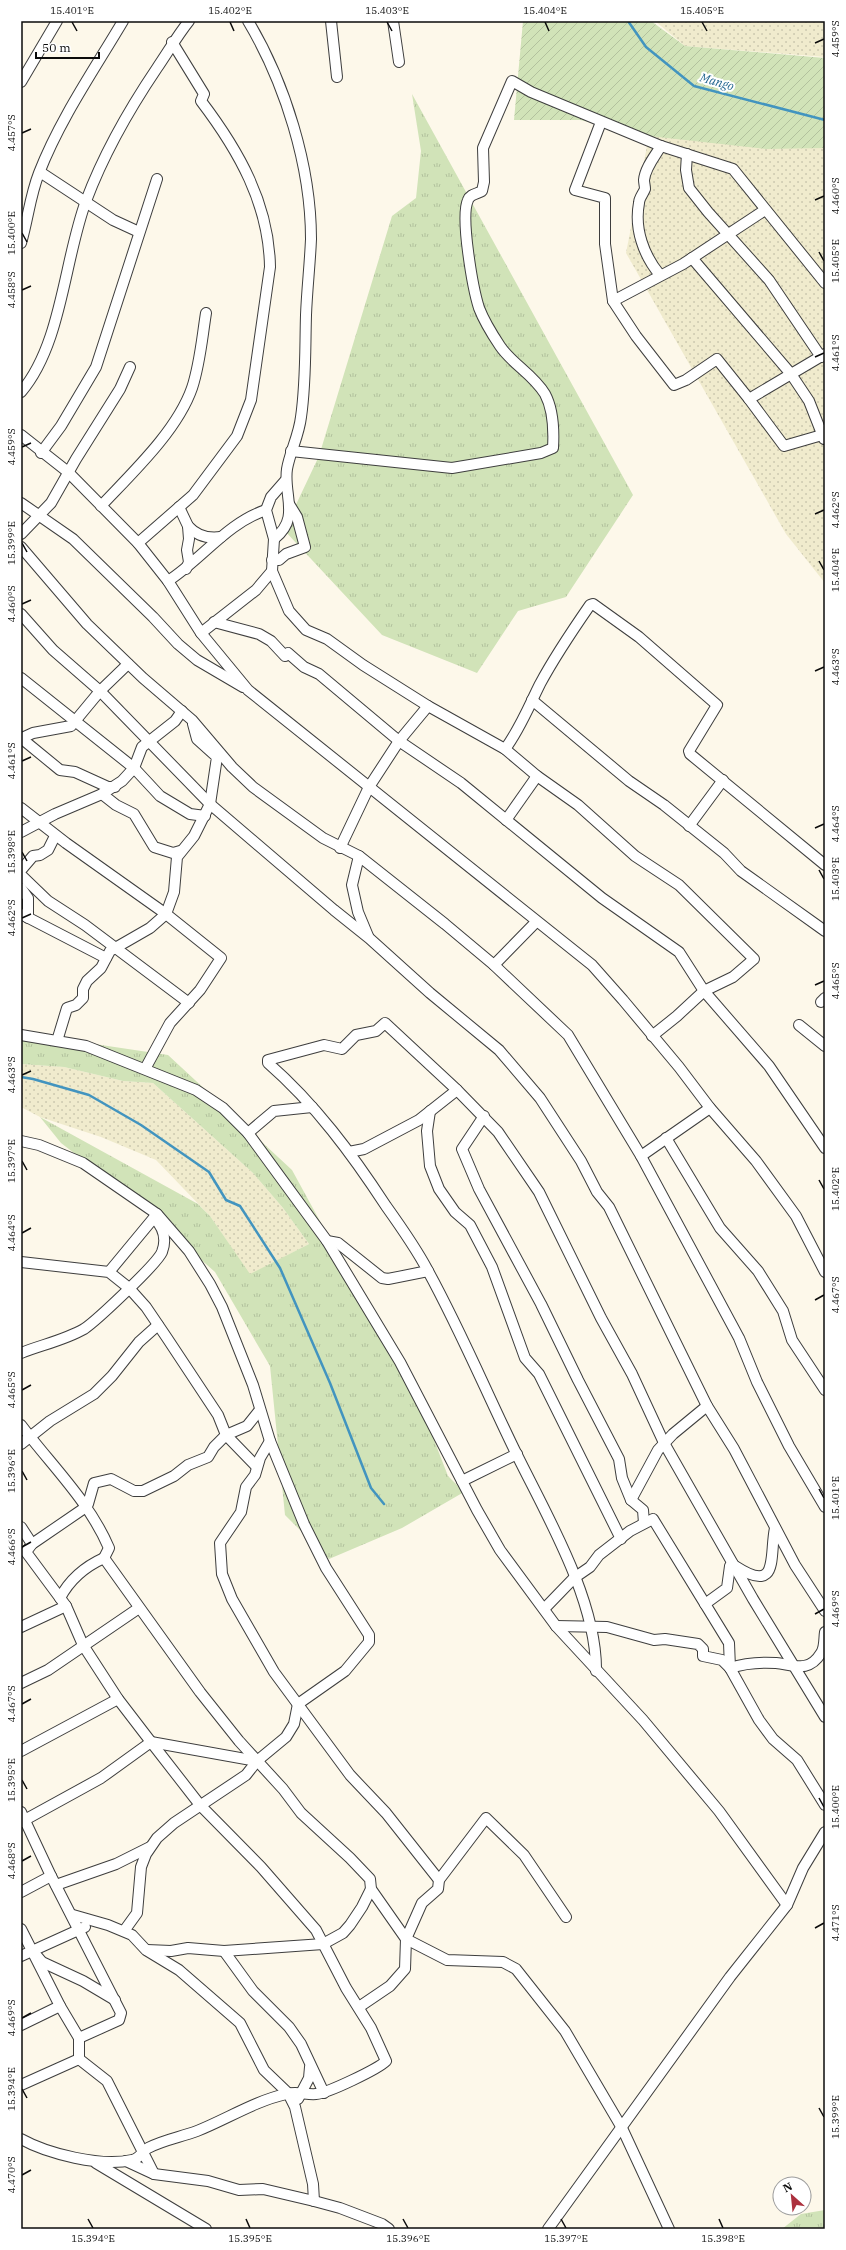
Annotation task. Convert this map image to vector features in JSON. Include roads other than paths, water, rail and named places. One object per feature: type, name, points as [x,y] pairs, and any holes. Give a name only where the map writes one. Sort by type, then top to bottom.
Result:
[{"type":"street","points":[[21,82],[57,21]]},
{"type":"street","points":[[21,243],[28,204],[40,172],[82,89],[123,21]]},
{"type":"street","points":[[21,392],[40,361],[54,324],[86,202],[121,124],[172,42],[189,21]]},
{"type":"street","points":[[248,21],[275,73],[287,108],[306,177],[310,212],[311,240],[304,390],[301,419],[291,451],[285,480],[288,503],[291,509],[280,534],[274,539]]},
{"type":"street","points":[[331,21],[337,77]]},
{"type":"street","points":[[393,21],[399,62]]},
{"type":"street","points":[[138,544],[193,495],[237,436],[251,400],[270,267],[270,248],[260,203],[237,155],[202,101],[204,94],[172,42]]},
{"type":"street","points":[[291,451],[452,468],[541,453],[552,449],[553,425],[546,396],[528,373],[508,358],[480,308],[468,252],[466,206],[470,196],[482,191],[484,182],[483,148],[512,81],[531,92],[661,146],[733,169],[825,282]]},
{"type":"street","points":[[601,122],[575,188],[577,190],[605,198],[605,244],[613,301],[636,336],[674,385],[686,380],[716,359],[749,399],[784,446],[823,438],[808,401],[791,374],[692,258]]},
{"type":"street","points":[[660,275],[649,262],[640,239],[638,217],[639,202],[645,187],[644,180],[648,169],[661,146]]},
{"type":"street","points":[[687,154],[686,170],[689,188],[782,297],[823,355],[749,399]]},
{"type":"street","points":[[40,172],[113,220],[139,232]]},
{"type":"street","points":[[41,453],[61,426],[96,367],[157,179]]},
{"type":"street","points":[[613,301],[692,258],[765,210]]},
{"type":"street","points":[[101,506],[158,443],[177,416],[191,390],[196,375],[206,313]]},
{"type":"street","points":[[21,534],[51,503],[68,472],[120,389],[130,367]]},
{"type":"street","points":[[21,435],[41,453],[68,472],[138,544],[168,581],[201,633],[248,690]]},
{"type":"street","points":[[285,480],[271,497],[266,510],[274,539],[272,571],[289,612],[306,630],[327,639],[363,665],[428,706],[505,749],[537,776],[578,805],[635,856],[679,885],[754,959],[732,977],[704,991],[677,1016],[652,1036]]},
{"type":"street","points":[[21,503],[39,517],[73,538],[153,617],[178,644],[197,660],[248,690],[536,922],[592,965],[679,1067],[710,1108],[756,1162],[796,1216],[825,1272]]},
{"type":"street","points":[[272,560],[279,560],[286,554],[306,547],[297,517],[288,503]]},
{"type":"street","points":[[179,507],[192,531],[205,537],[221,537]]},
{"type":"street","points":[[168,581],[186,569],[221,537],[252,515],[266,510]]},
{"type":"street","points":[[186,569],[189,562],[187,550],[190,539],[188,526]]},
{"type":"street","points":[[21,547],[87,624],[128,664],[192,720],[232,767],[252,787],[323,838],[358,856],[494,964],[568,1035],[641,1156],[739,1338],[757,1382],[789,1446],[825,1507]]},
{"type":"street","points":[[201,633],[256,590],[272,571]]},
{"type":"street","points":[[505,749],[516,733],[532,700],[571,633],[590,605],[593,604],[633,633],[716,703],[717,705],[689,753],[825,865]]},
{"type":"street","points":[[21,614],[53,650],[100,691],[210,804],[369,938],[430,993],[499,1050],[540,1098],[581,1161],[597,1192],[609,1207],[707,1406],[734,1449],[795,1565],[825,1611]]},
{"type":"street","points":[[214,622],[259,634],[271,641],[285,656],[288,653],[304,667],[320,674],[399,741],[462,783],[602,898],[679,952],[704,991],[769,1066],[825,1148]]},
{"type":"street","points":[[115,787],[102,785],[93,779],[75,772],[60,770],[21,738],[33,733],[72,726],[100,691],[128,664]]},
{"type":"street","points":[[21,678],[75,723],[134,768],[160,796],[190,814],[205,816]]},
{"type":"street","points":[[532,700],[629,781],[664,805],[767,891],[825,931]]},
{"type":"street","points":[[340,848],[369,787],[399,741],[428,706]]},
{"type":"street","points":[[21,832],[40,824],[55,814],[115,787],[134,768],[142,747],[175,721],[182,711]]},
{"type":"street","points":[[57,1041],[67,1008],[76,1005],[83,998],[83,989],[87,981],[101,968],[114,947],[150,928],[166,914],[174,892],[177,857],[194,836],[210,804],[217,757],[197,739],[192,720]]},
{"type":"street","points":[[506,820],[537,776]]},
{"type":"street","points":[[689,826],[723,780]]},
{"type":"street","points":[[102,794],[116,805],[134,814],[154,847],[173,853],[180,852]]},
{"type":"street","points":[[21,808],[55,836],[166,914],[221,958],[200,990],[170,1023],[145,1069]]},
{"type":"street","points":[[21,870],[33,856],[40,855],[48,850],[55,836]]},
{"type":"street","points":[[358,856],[352,884],[358,912],[369,938]]},
{"type":"street","points":[[21,875],[48,901],[114,947],[188,1003]]},
{"type":"street","points":[[21,888],[28,898],[24,916],[106,958]]},
{"type":"street","points":[[494,964],[536,922]]},
{"type":"street","points":[[596,1670],[591,1626],[574,1578],[544,1506],[428,1271],[348,1152],[312,1106],[268,1063],[268,1060],[324,1045],[342,1049],[356,1035],[376,1031],[384,1023],[404,1038],[484,1116],[498,1132],[539,1192],[601,1318],[632,1374],[664,1443],[733,1564],[825,1718]]},
{"type":"street","points":[[799,1025],[825,1046]]},
{"type":"street","points":[[21,1035],[86,1046],[196,1090],[223,1108],[248,1134],[327,1241],[400,1362],[500,1550],[556,1626],[643,1720],[719,1812],[787,1905]]},
{"type":"street","points":[[348,1152],[364,1149],[419,1120],[457,1090]]},
{"type":"street","points":[[248,1134],[274,1111],[312,1106]]},
{"type":"street","points":[[641,1156],[710,1108]]},
{"type":"street","points":[[430,1112],[427,1131],[430,1166],[439,1189],[455,1212],[470,1226],[474,1232],[492,1267],[525,1358],[539,1374],[621,1539]]},
{"type":"street","points":[[484,1116],[463,1146],[463,1154],[479,1189],[541,1304],[619,1459],[622,1478],[630,1500],[643,1510],[644,1524]]},
{"type":"street","points":[[666,1138],[720,1228],[758,1271],[783,1311],[792,1340],[825,1390]]},
{"type":"street","points":[[21,1141],[39,1145],[83,1163],[156,1216],[188,1251],[213,1290],[253,1385],[259,1411],[270,1441],[304,1524],[326,1568],[369,1635],[370,1642],[345,1671],[298,1704],[294,1724],[286,1737],[257,1760],[246,1775],[174,1823],[151,1847],[141,1867],[137,1913],[124,1931]]},
{"type":"street","points":[[109,1272],[156,1216]]},
{"type":"street","points":[[21,1353],[84,1328],[129,1288],[162,1253],[164,1241],[162,1227],[156,1216]]},
{"type":"street","points":[[327,1241],[338,1243],[382,1278],[388,1279],[428,1271]]},
{"type":"street","points":[[21,1262],[76,1266],[109,1272],[129,1288],[146,1307],[218,1415],[226,1435],[257,1466]]},
{"type":"street","points":[[21,1444],[50,1421],[94,1394],[112,1376],[139,1342],[158,1325]]},
{"type":"street","points":[[630,1500],[664,1443],[707,1406]]},
{"type":"street","points":[[96,2163],[126,2161],[137,2158],[144,2151],[288,2093],[324,2093],[381,2066],[386,2061],[359,2007],[346,1988],[316,1930],[261,1867],[200,1805],[151,1742],[118,1699],[83,1646],[63,1602],[28,1556],[27,1549],[32,1544],[86,1507],[94,1483],[111,1479],[134,1491],[143,1491],[174,1476],[188,1465],[208,1457],[214,1447],[226,1435],[246,1426],[259,1411]]},
{"type":"street","points":[[21,1425],[96,1520],[109,1548],[104,1558],[78,1574],[67,1583],[63,1602],[21,1627]]},
{"type":"street","points":[[270,1441],[254,1475],[246,1487],[241,1512],[220,1543],[222,1574],[232,1599],[274,1672],[350,1775],[386,1813],[439,1880]]},
{"type":"street","points":[[462,1481],[517,1454]]},
{"type":"street","points":[[544,1609],[574,1578],[590,1567],[599,1555],[630,1531],[650,1520],[654,1521],[729,1643],[730,1668]]},
{"type":"street","points":[[21,1527],[32,1544]]},
{"type":"street","points":[[733,1564],[751,1576],[765,1576],[769,1572],[773,1556],[773,1539],[775,1528]]},
{"type":"street","points":[[104,1558],[200,1692],[257,1760],[283,1788],[301,1813],[350,1858],[370,1879],[371,1889],[406,1939],[447,1960],[503,1962],[516,1969],[565,2031],[622,2128],[669,2229]]},
{"type":"street","points":[[705,1604],[727,1588],[730,1566],[733,1564]]},
{"type":"street","points":[[21,1683],[48,1670],[139,1608]]},
{"type":"street","points":[[556,1626],[607,1627],[654,1640],[665,1639],[698,1644],[703,1649],[703,1656],[722,1660],[730,1668],[759,1720],[773,1739],[797,1760],[825,1805]]},
{"type":"street","points":[[730,1668],[744,1663],[768,1663],[795,1667],[804,1666],[814,1661],[822,1652],[825,1632]]},
{"type":"street","points":[[21,1751],[118,1699]]},
{"type":"street","points":[[79,2038],[119,2020],[121,2013],[22,1818],[102,1778],[151,1742],[257,1760]]},
{"type":"street","points":[[359,2007],[390,1986],[405,1969],[406,1939],[422,1903],[438,1889],[439,1880],[486,1818],[524,1855],[566,1917]]},
{"type":"street","points":[[548,2229],[730,1976],[787,1905],[803,1868],[825,1832]]},
{"type":"street","points":[[21,1892],[53,1881],[116,1864],[151,1847]]},
{"type":"street","points":[[146,1950],[171,1951],[188,1948],[224,1952],[323,1944],[343,1933],[350,1925],[362,1907],[371,1889]]},
{"type":"street","points":[[72,1915],[94,1921],[132,1935],[146,1950],[179,1970],[240,2023],[264,2070],[288,2093],[295,2107],[313,2184],[314,2201]]},
{"type":"street","points":[[21,1956],[80,1930],[94,1921]]},
{"type":"street","points":[[21,1929],[60,2006],[79,2038],[79,2059]]},
{"type":"street","points":[[32,1951],[42,1962],[83,1981],[115,2000]]},
{"type":"street","points":[[224,1952],[253,1991],[289,2027],[300,2044],[324,2093]]},
{"type":"street","points":[[21,2025],[60,2006]]},
{"type":"street","points":[[21,2084],[79,2059]]},
{"type":"street","points":[[79,2059],[107,2081],[144,2151],[154,2174]]},
{"type":"street","points":[[295,2107],[309,2078],[310,2067]]},
{"type":"street","points":[[21,2139],[39,2147],[96,2163],[206,2229]]},
{"type":"street","points":[[126,2161],[154,2174],[208,2181],[239,2190],[263,2189],[314,2201],[340,2208],[382,2224],[389,2229]]},
{"type":"waterway","name":"Mango","points":[[628,21],[646,47],[694,86],[825,120]]},
{"type":"waterway","points":[[21,1077],[89,1095],[141,1125],[209,1172],[226,1200],[240,1206],[280,1268],[330,1383],[371,1488],[384,1504]]}]
